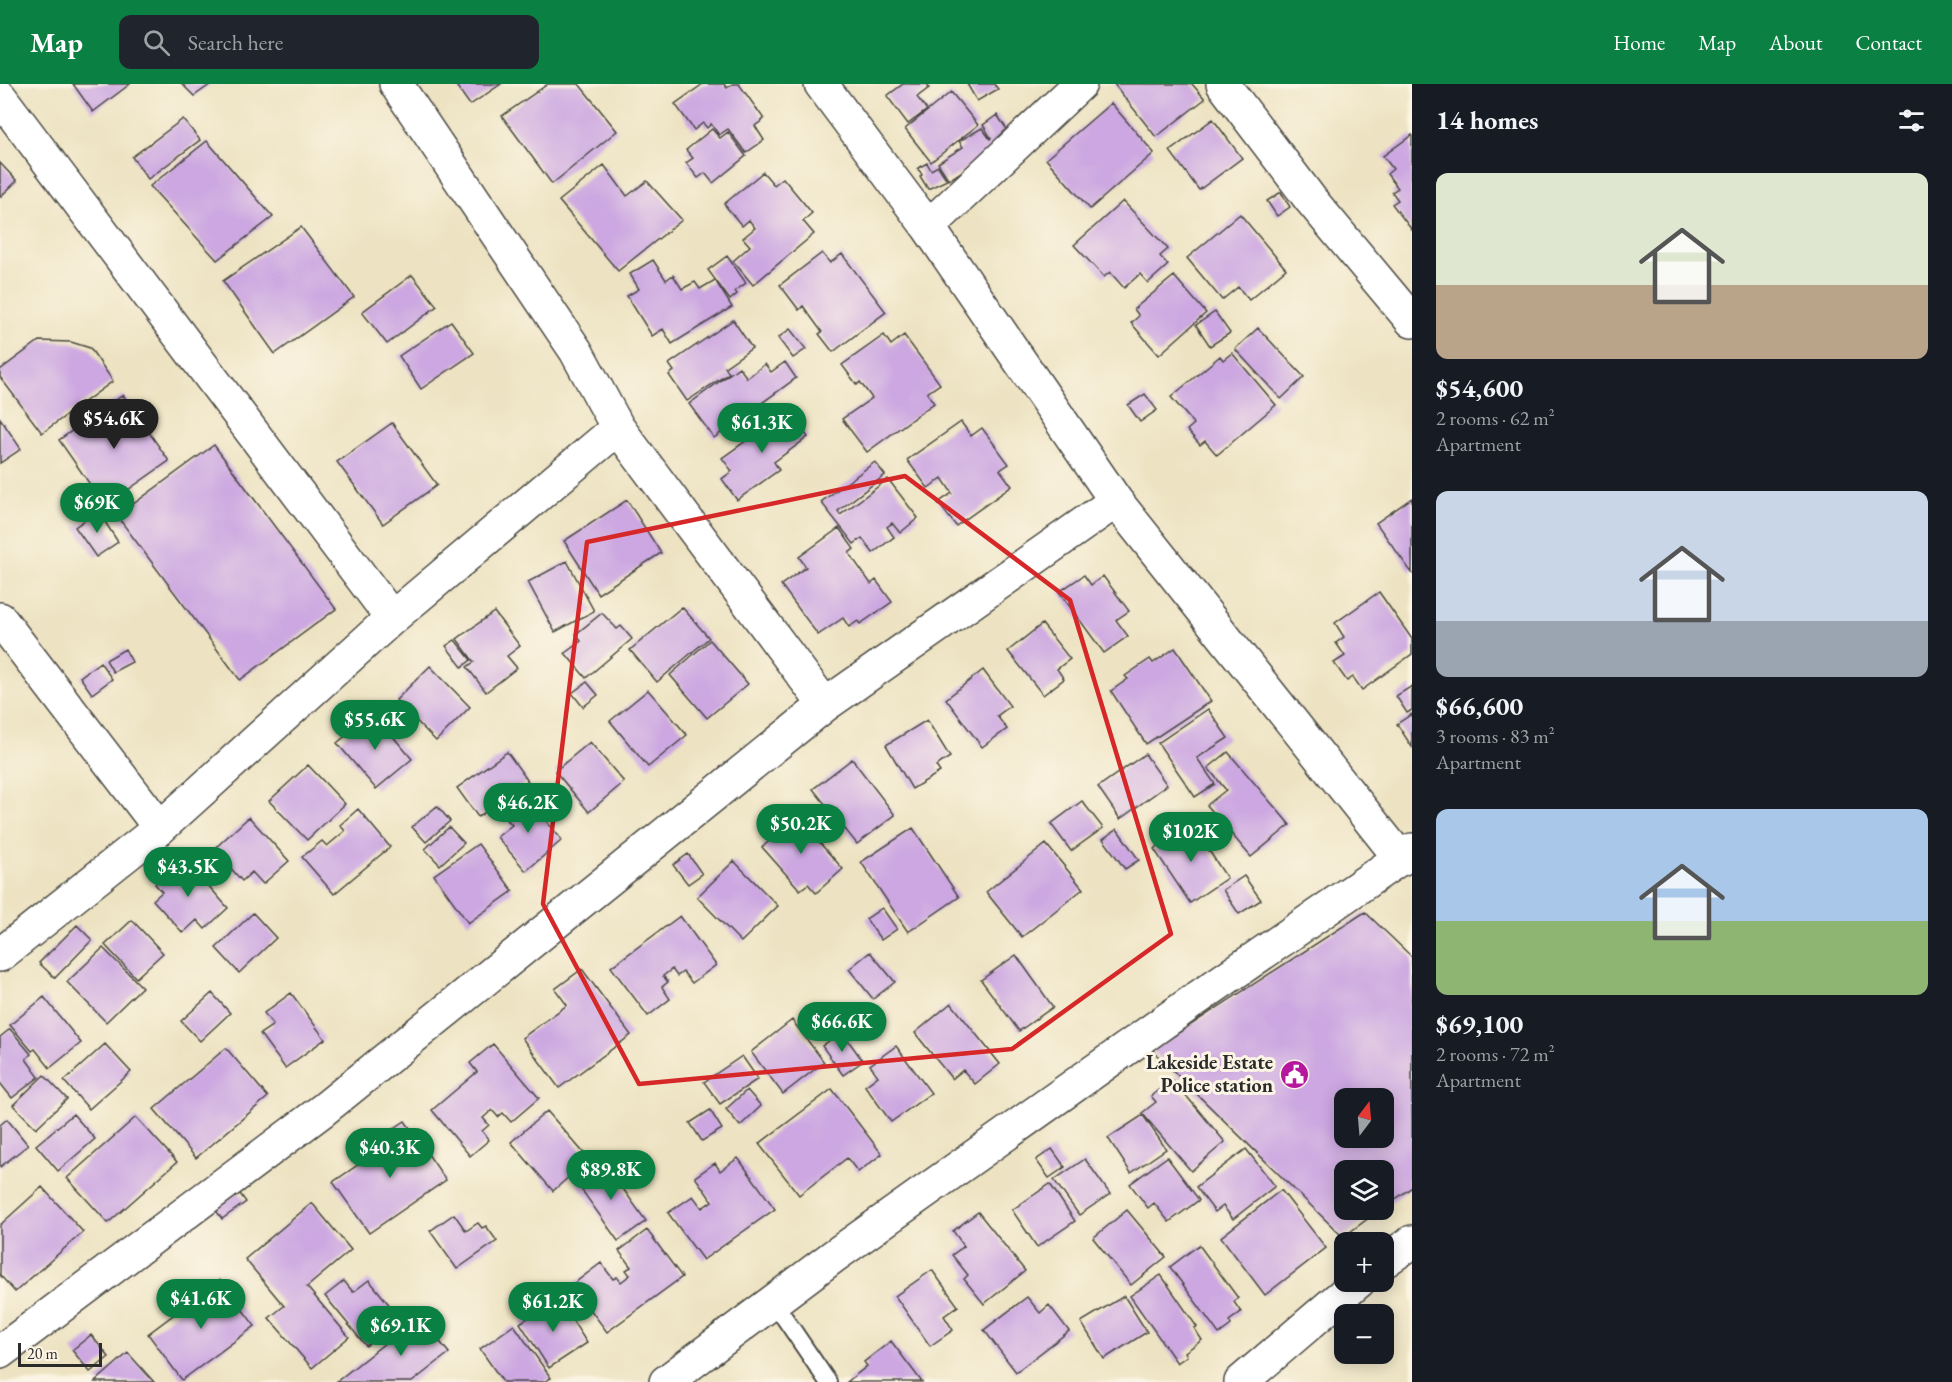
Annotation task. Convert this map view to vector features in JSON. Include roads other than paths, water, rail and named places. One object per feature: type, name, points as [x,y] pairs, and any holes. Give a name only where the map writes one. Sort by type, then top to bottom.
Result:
[{"type":"street","points":[[396,84],[576,351],[618,428],[825,705]]},
{"type":"street","points":[[666,1382],[834,1256],[1199,997],[1406,855],[1116,501],[928,227],[821,84]]},
{"type":"street","points":[[928,227],[1080,84]]},
{"type":"street","points":[[1223,84],[1311,200],[1412,321]]},
{"type":"street","points":[[0,97],[392,618]]},
{"type":"street","points":[[0,955],[160,828],[392,618],[618,428]]},
{"type":"street","points":[[0,1352],[323,1110],[825,705],[1116,501]]},
{"type":"street","points":[[0,619],[160,828]]},
{"type":"street","points":[[1394,1254],[1412,1242]]},
{"type":"street","points":[[1241,1382],[1346,1292]]},
{"type":"lane","points":[[773,1301],[828,1382]]},
{"type":"place","name":"Lakeside Estate Police station","points":[[1294,1074]]}]
